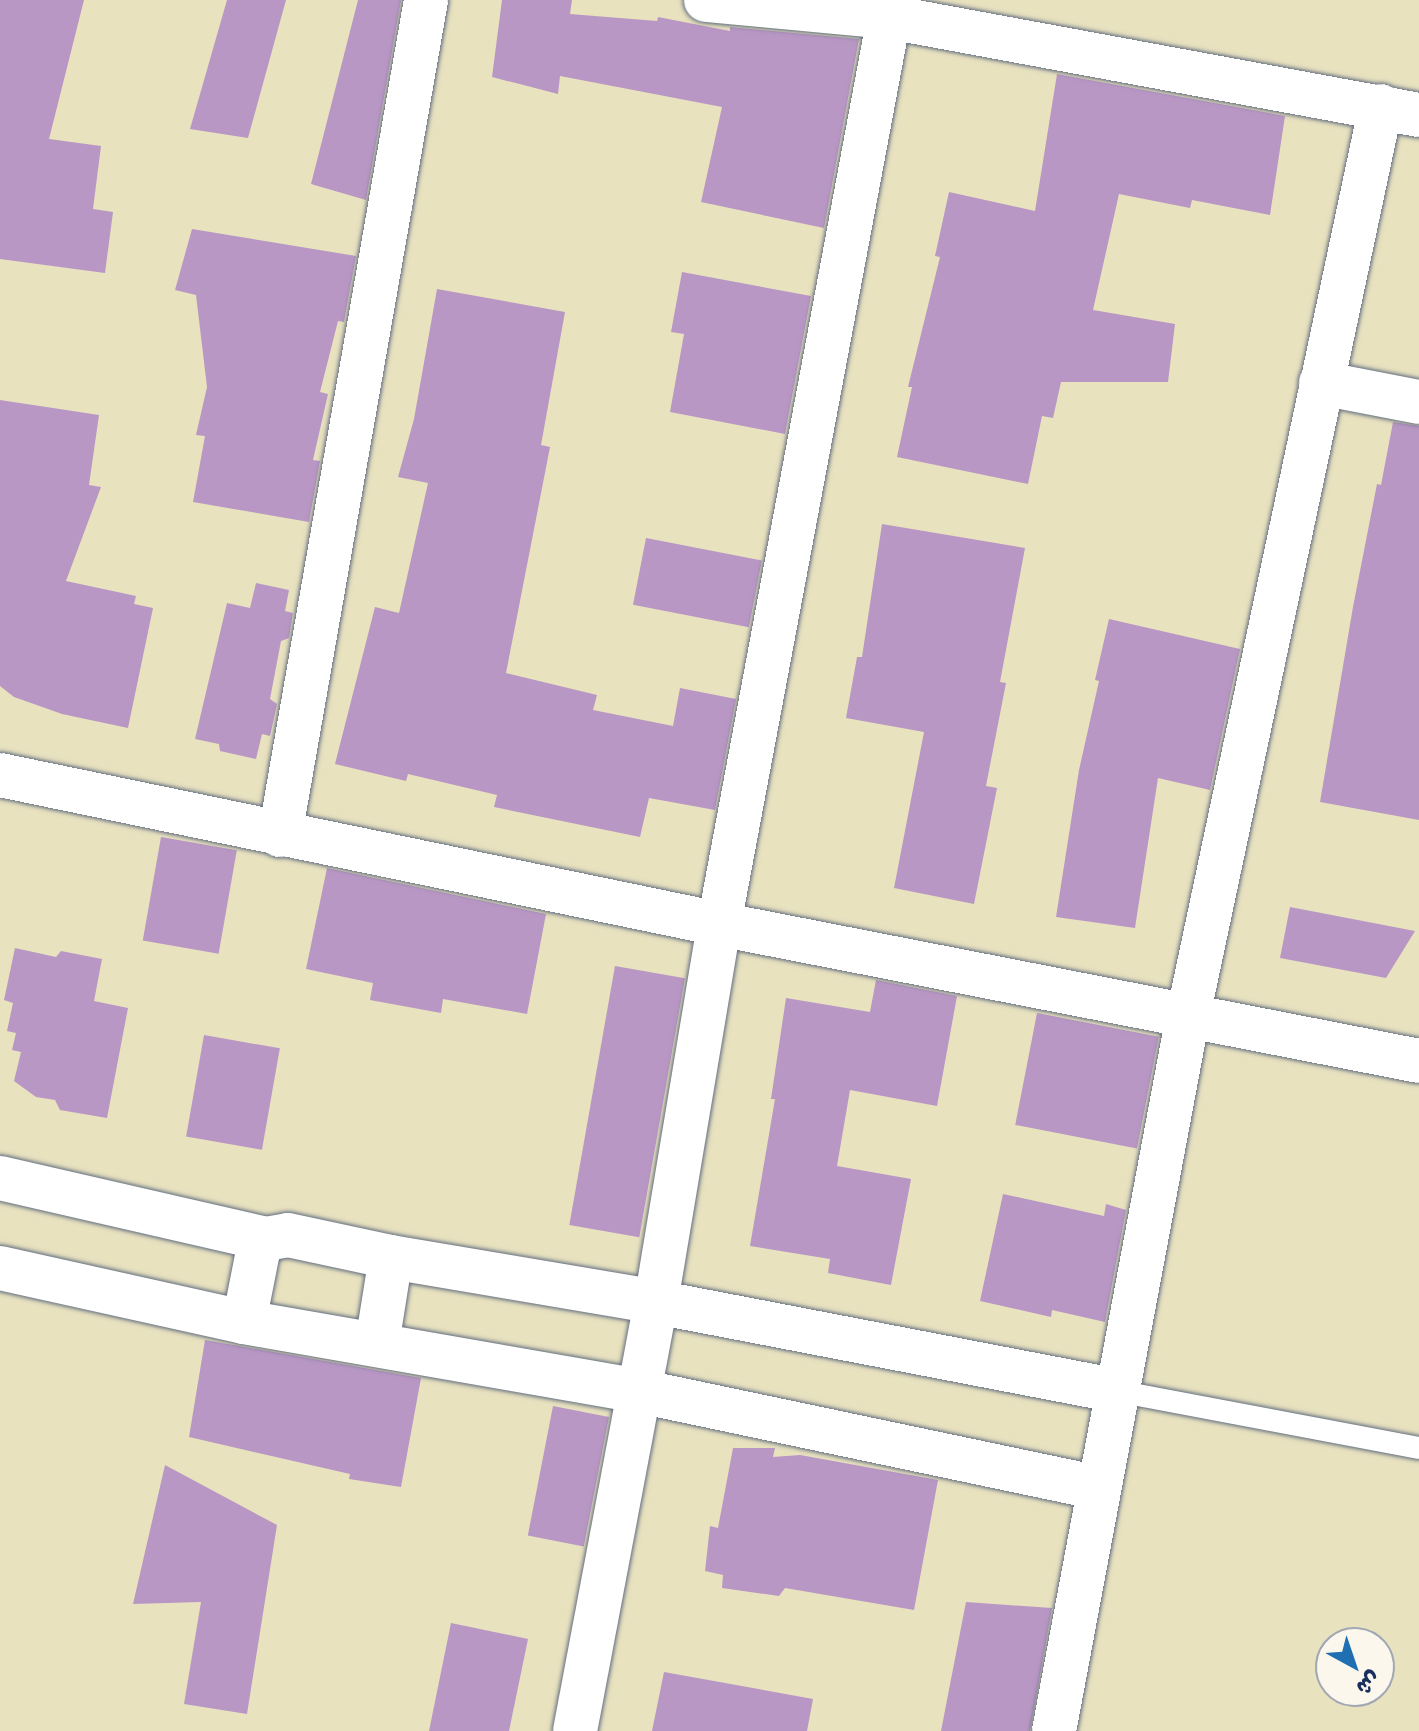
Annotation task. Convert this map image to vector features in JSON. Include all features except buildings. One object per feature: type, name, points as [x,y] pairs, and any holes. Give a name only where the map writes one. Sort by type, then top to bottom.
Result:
[{"type":"street","points":[[280,835],[426,0]]},
{"type":"street","points":[[706,0],[889,17],[1400,111],[1321,383],[1188,1016],[1054,1731]]},
{"type":"street","points":[[575,1731],[656,1302],[719,924],[889,17]]},
{"type":"street","points":[[1321,383],[1419,402]]},
{"type":"street","points":[[0,775],[719,924],[1419,1061]]},
{"type":"street","points":[[0,1178],[266,1239],[288,1235],[391,1257],[656,1302],[1117,1391]]},
{"type":"street","points":[[244,1322],[258,1251],[266,1239]]},
{"type":"street","points":[[377,1344],[391,1257]]},
{"type":"street","points":[[0,1268],[244,1322],[639,1391],[1098,1488]]},
{"type":"lane","points":[[1117,1391],[1419,1448]]}]
